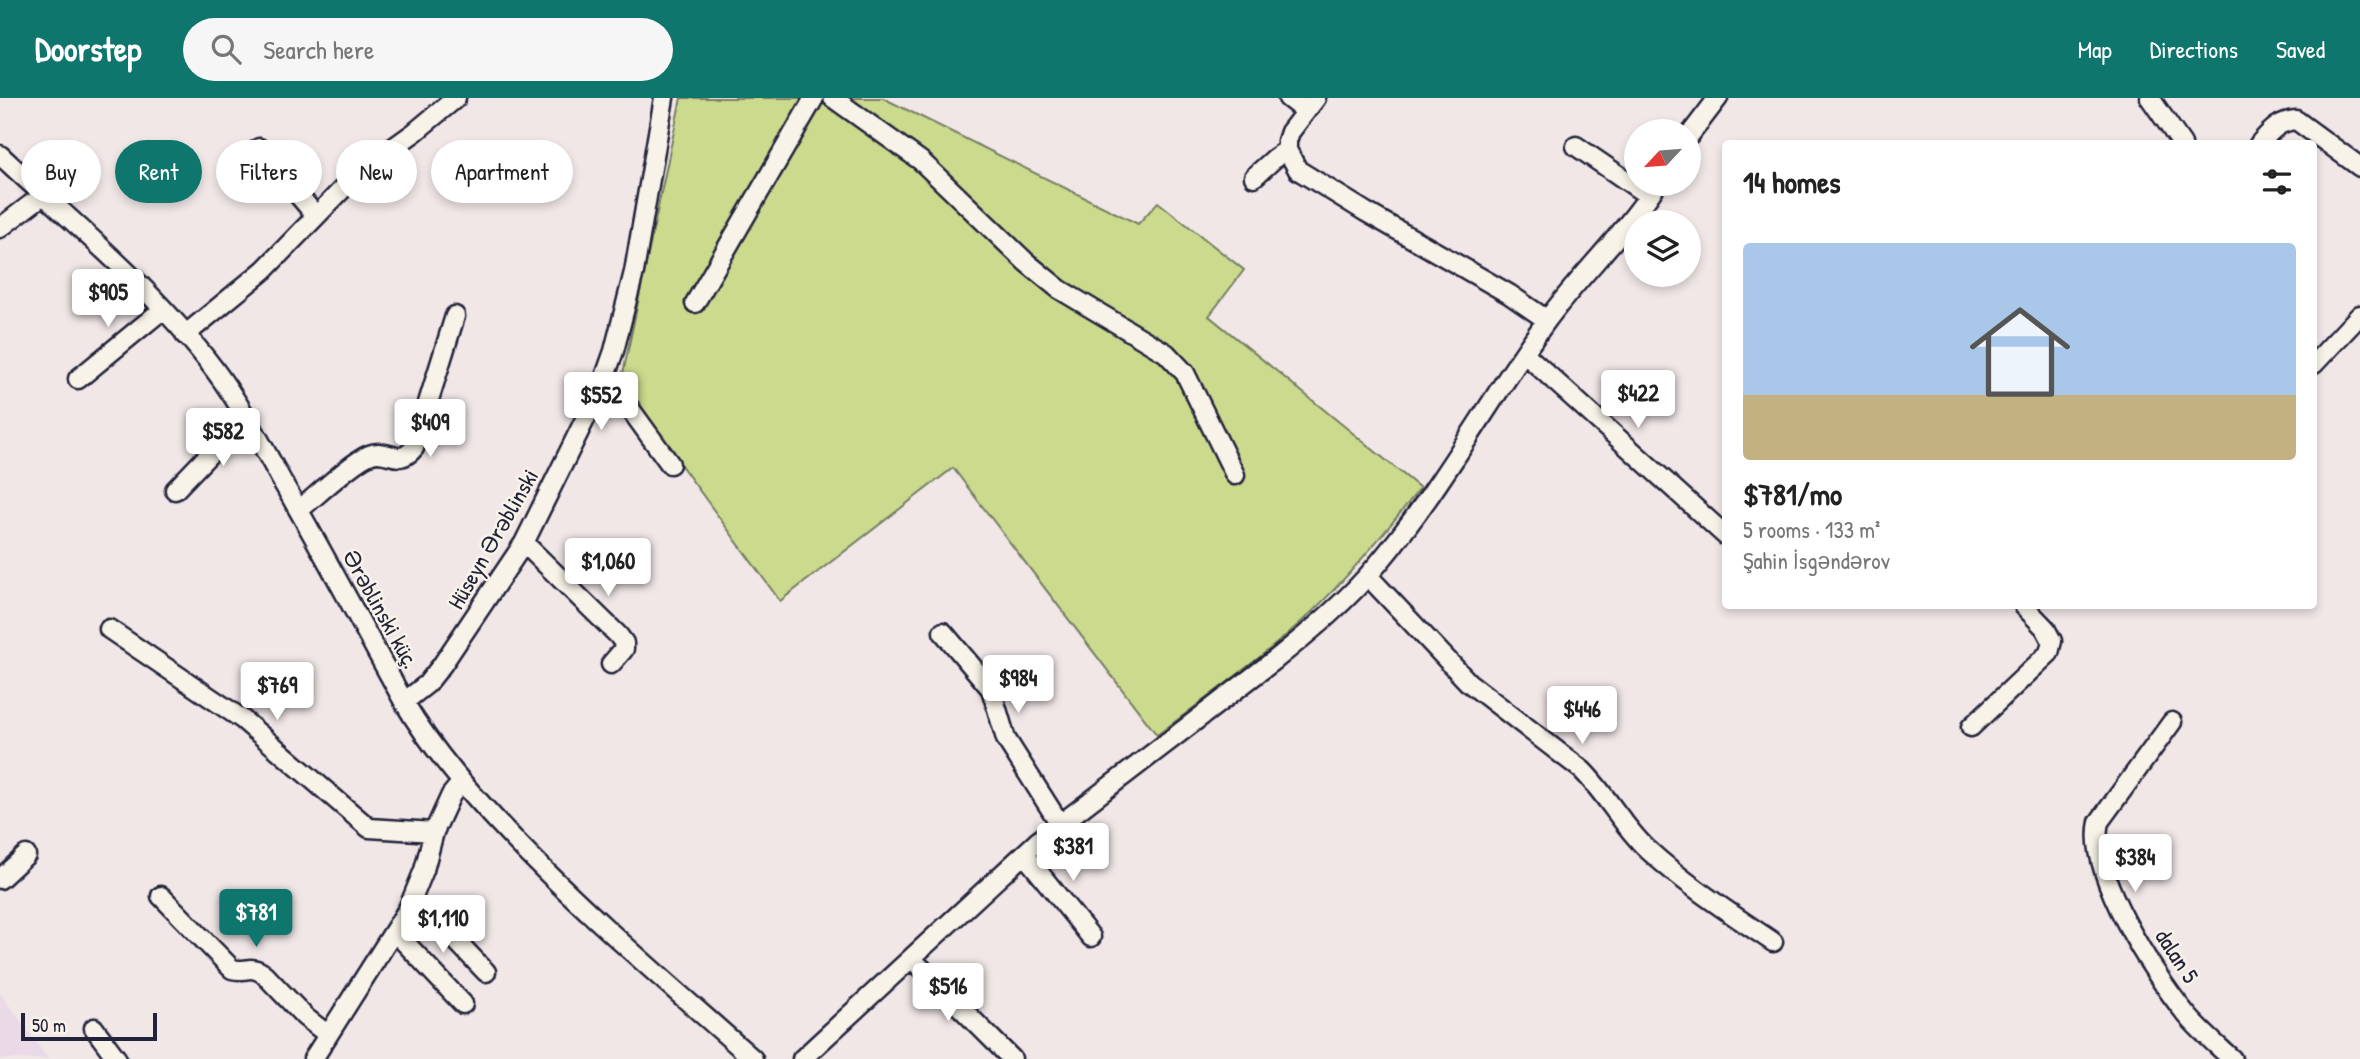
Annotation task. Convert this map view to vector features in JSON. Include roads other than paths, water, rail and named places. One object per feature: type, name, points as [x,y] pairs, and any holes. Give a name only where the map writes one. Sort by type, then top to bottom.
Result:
[{"type":"street","points":[[185,335],[264,270],[359,172],[415,132],[456,98]]},
{"type":"street","name":"Hüseyn Ərəblinski","points":[[404,702],[427,684],[442,665],[524,543],[602,385],[614,351],[634,272],[664,98]]},
{"type":"street","points":[[695,303],[814,98]]},
{"type":"street","points":[[833,98],[921,161],[1026,262],[1059,289],[1166,353],[1185,373],[1235,475]]},
{"type":"street","points":[[1288,98],[1310,105],[1290,132],[1287,141],[1287,150],[1298,170],[1509,294],[1547,320]]},
{"type":"street","points":[[1701,120],[1718,98]]},
{"type":"street","points":[[2150,98],[2179,140]]},
{"type":"street","points":[[2263,140],[2276,126],[2296,120],[2360,167]]},
{"type":"street","points":[[1576,146],[1624,173]]},
{"type":"street","points":[[1254,177],[1287,150]]},
{"type":"street","name":"Ərəblinski küç.","points":[[0,155],[21,175]]},
{"type":"street","points":[[802,1059],[1024,854],[1286,651],[1368,576],[1414,518],[1547,320],[1648,196]]},
{"type":"street","points":[[0,228],[33,203]]},
{"type":"street","name":"Ərəblinski küç.","points":[[52,203],[121,267],[214,369],[248,420],[422,733],[461,783],[586,912],[753,1059]]},
{"type":"street","points":[[305,203],[316,216]]},
{"type":"street","points":[[78,379],[162,310]]},
{"type":"street","points":[[2317,361],[2360,315]]},
{"type":"street","points":[[299,510],[367,456],[384,453],[401,458],[409,455],[414,448],[455,316]]},
{"type":"street","points":[[1525,354],[1722,532]]},
{"type":"street","points":[[602,385],[623,399],[670,464]]},
{"type":"street","points":[[175,491],[220,443],[248,420]]},
{"type":"street","points":[[524,543],[624,643],[624,649],[611,664]]},
{"type":"street","points":[[1368,576],[1468,682],[1589,776],[1647,848],[1716,903],[1773,942]]},
{"type":"street","points":[[1971,727],[2049,653],[2052,641],[2045,628],[2027,609]]},
{"type":"street","points":[[109,629],[242,719],[369,828],[434,832]]},
{"type":"street","points":[[943,632],[991,689],[1006,739],[1060,824]]},
{"type":"street","name":"dalan 5","points":[[2172,722],[2099,822],[2096,835],[2099,856],[2136,939],[2187,1015],[2223,1056]]},
{"type":"street","points":[[313,1059],[408,909],[424,870],[434,832],[461,783]]},
{"type":"street","points":[[1024,854],[1091,937]]},
{"type":"street","points":[[0,879],[26,855]]},
{"type":"street","points":[[161,896],[232,969],[257,969],[305,1017],[327,1034]]},
{"type":"street","points":[[408,909],[447,931],[486,972]]},
{"type":"street","points":[[394,932],[463,1004]]},
{"type":"street","points":[[912,959],[1012,1059]]},
{"type":"street","points":[[94,1028],[117,1059]]}]
